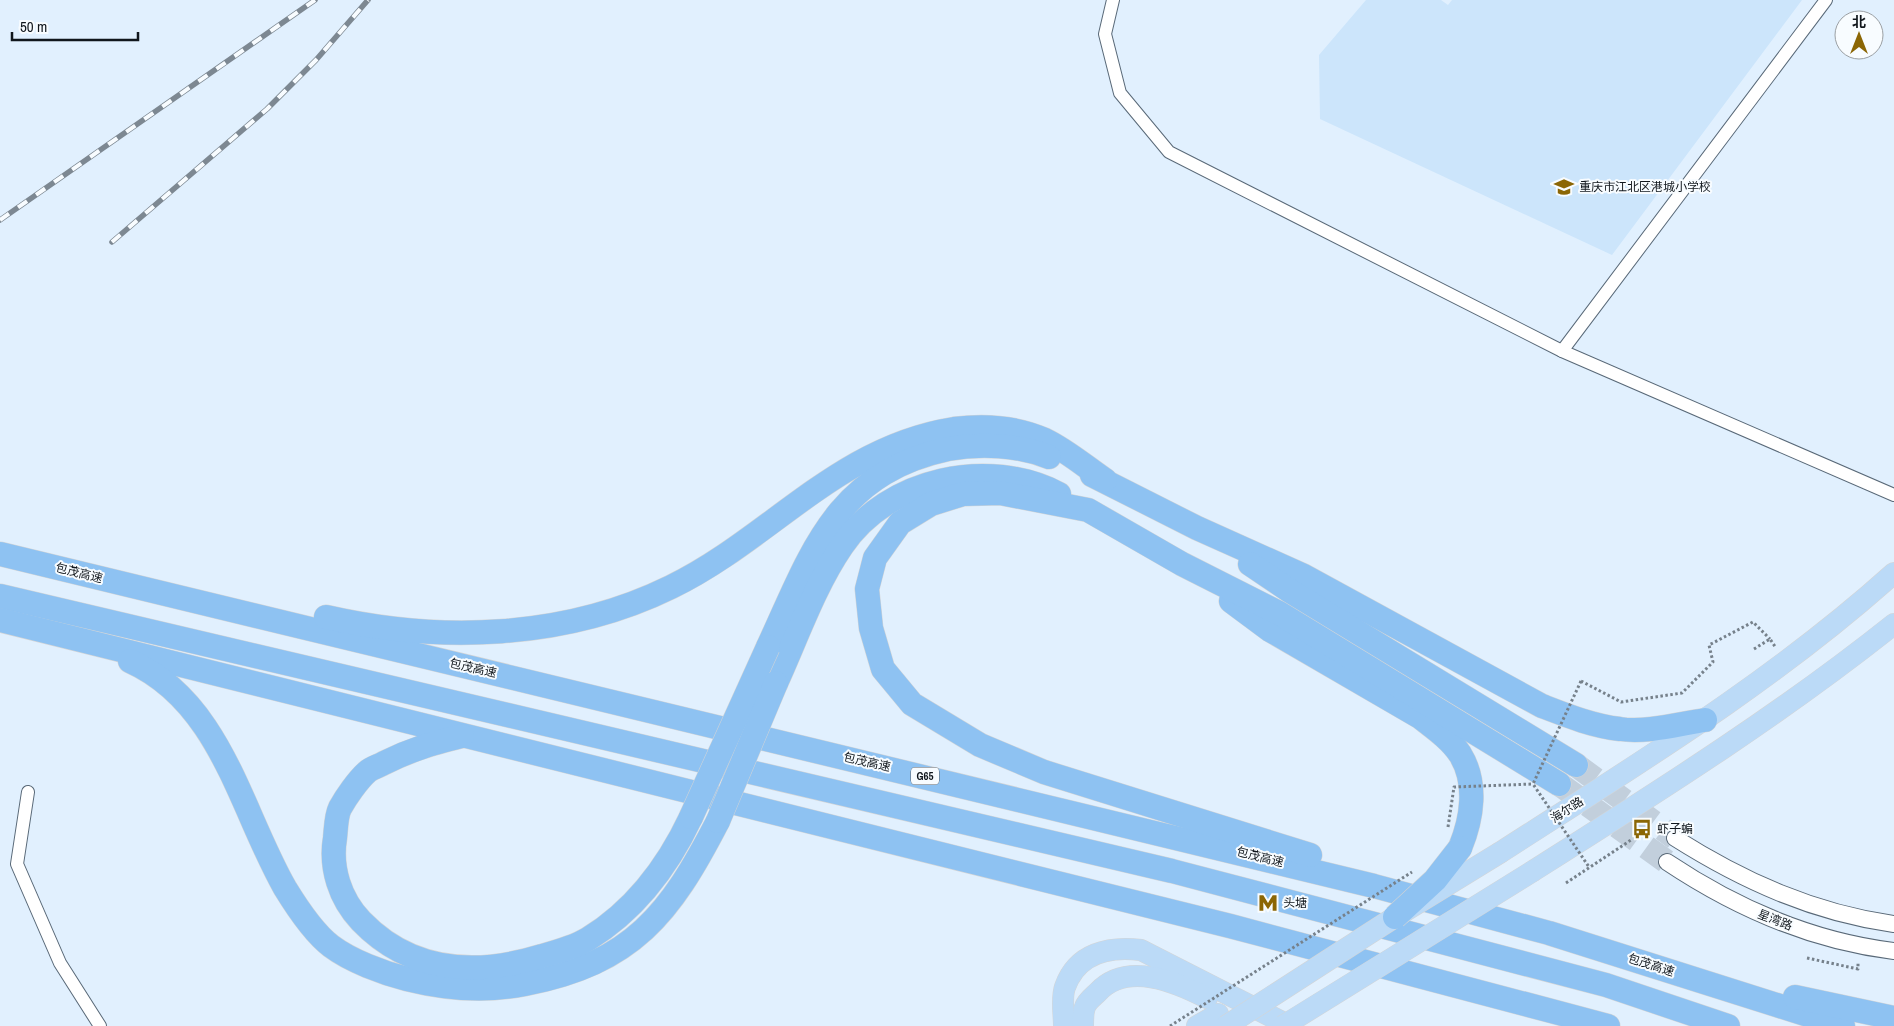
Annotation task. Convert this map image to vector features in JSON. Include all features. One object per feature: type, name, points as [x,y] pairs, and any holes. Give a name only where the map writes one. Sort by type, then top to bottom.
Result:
[{"type":"highway","points":[[0,544],[349,622],[425,632],[523,630],[575,622],[622,608],[672,587],[718,560],[801,499],[865,459],[904,441],[928,433],[966,428],[999,427],[1046,440],[1106,480],[1197,528],[1304,576],[1542,706],[1582,722],[1621,730],[1656,728],[1704,720]]},
{"type":"highway","points":[[464,736],[413,748],[367,771],[339,810],[333,849],[336,880],[350,909],[373,933],[402,952],[417,958],[432,963],[468,968],[511,966],[552,954],[587,940],[635,902],[658,875],[679,842],[768,647],[824,532],[850,499],[875,479],[909,461],[933,453],[967,446],[996,446],[1041,454],[1106,480]]},
{"type":"highway","points":[[88,642],[151,670],[187,701],[212,736],[235,780],[273,866],[297,908],[331,946],[385,973],[430,985],[470,990],[513,987],[548,980],[594,965],[628,943],[660,914],[682,887],[718,821],[776,683],[821,584],[842,545],[864,519],[888,502],[925,484],[960,476],[1002,475],[1041,485],[1182,564],[1279,613],[1558,784]]},
{"type":"highway","points":[[1088,510],[1000,493],[963,494],[931,504],[900,523],[876,558],[867,589],[871,628],[883,669],[912,704],[980,745],[1044,772],[1466,901],[1549,933]]},
{"type":"highway","points":[[1197,528],[1290,591],[1576,765]]},
{"type":"highway","name":"包茂高速","points":[[0,554],[1207,844],[1374,886],[1549,933],[1843,1026]]},
{"type":"highway","points":[[1182,564],[1270,630],[1420,717],[1441,734],[1460,754],[1470,778],[1470,824],[1460,848],[1435,880],[1395,917]]},
{"type":"highway","points":[[0,596],[1172,871],[1606,985],[1728,1026]]},
{"type":"highway","points":[[0,620],[932,854],[1230,926],[1608,1026]]},
{"type":"highway","points":[[1669,971],[1894,1018]]},
{"type":"main road","name":"海尔路","points":[[1197,1026],[1223,1022],[1302,977],[1395,917],[1502,852],[1704,720],[1829,628],[1894,573]]},
{"type":"main road","points":[[1283,1026],[1533,871],[1752,730],[1848,661],[1894,624]]},
{"type":"main road","points":[[1064,1026],[1064,988],[1072,973],[1096,952],[1120,947],[1141,950],[1290,1026]]},
{"type":"main road","points":[[1083,1026],[1086,1005],[1106,984],[1132,976],[1158,978],[1190,989],[1260,1026]]},
{"type":"street","points":[[1113,0],[1106,34],[1120,93],[1169,152],[1562,352],[1894,495]]},
{"type":"street","points":[[1562,352],[1826,0]]},
{"type":"street","points":[[28,792],[17,864],[60,963],[100,1026]]},
{"type":"street","points":[[1675,838],[1715,864],[1759,885],[1807,904],[1863,920],[1894,924]]},
{"type":"street","name":"星湾路","points":[[1667,862],[1705,887],[1749,910],[1802,931],[1859,947],[1894,951]]},
{"type":"path","points":[[1533,784],[1581,681],[1621,702],[1682,693],[1713,662],[1709,645],[1753,622],[1770,639]]},
{"type":"path","points":[[1448,826],[1454,787],[1533,784]]},
{"type":"path","points":[[1533,784],[1589,867]]},
{"type":"path","points":[[1566,883],[1630,840]]},
{"type":"path","points":[[1170,1026],[1420,867]]},
{"type":"path","points":[[1807,958],[1858,970],[1859,947]]},
{"type":"shaded area","name":"重庆市江北区港城小学校","points":[[1366,0],[1441,0],[1448,5],[1452,0],[1802,0],[1612,255],[1320,119],[1319,55]]},
{"type":"tunnel","points":[[1576,765],[1675,838]]},
{"type":"tunnel","points":[[1559,784],[1667,862]]},
{"type":"railway","points":[[0,220],[315,0]]},
{"type":"railway","points":[[112,242],[267,109],[316,60],[368,0]]},
{"type":"place","name":"重庆市江北区港城小学校","points":[[1564,187]]},
{"type":"place","name":"虾子蝙","points":[[1642,829]]},
{"type":"place","name":"头塘","points":[[1268,903]]}]
